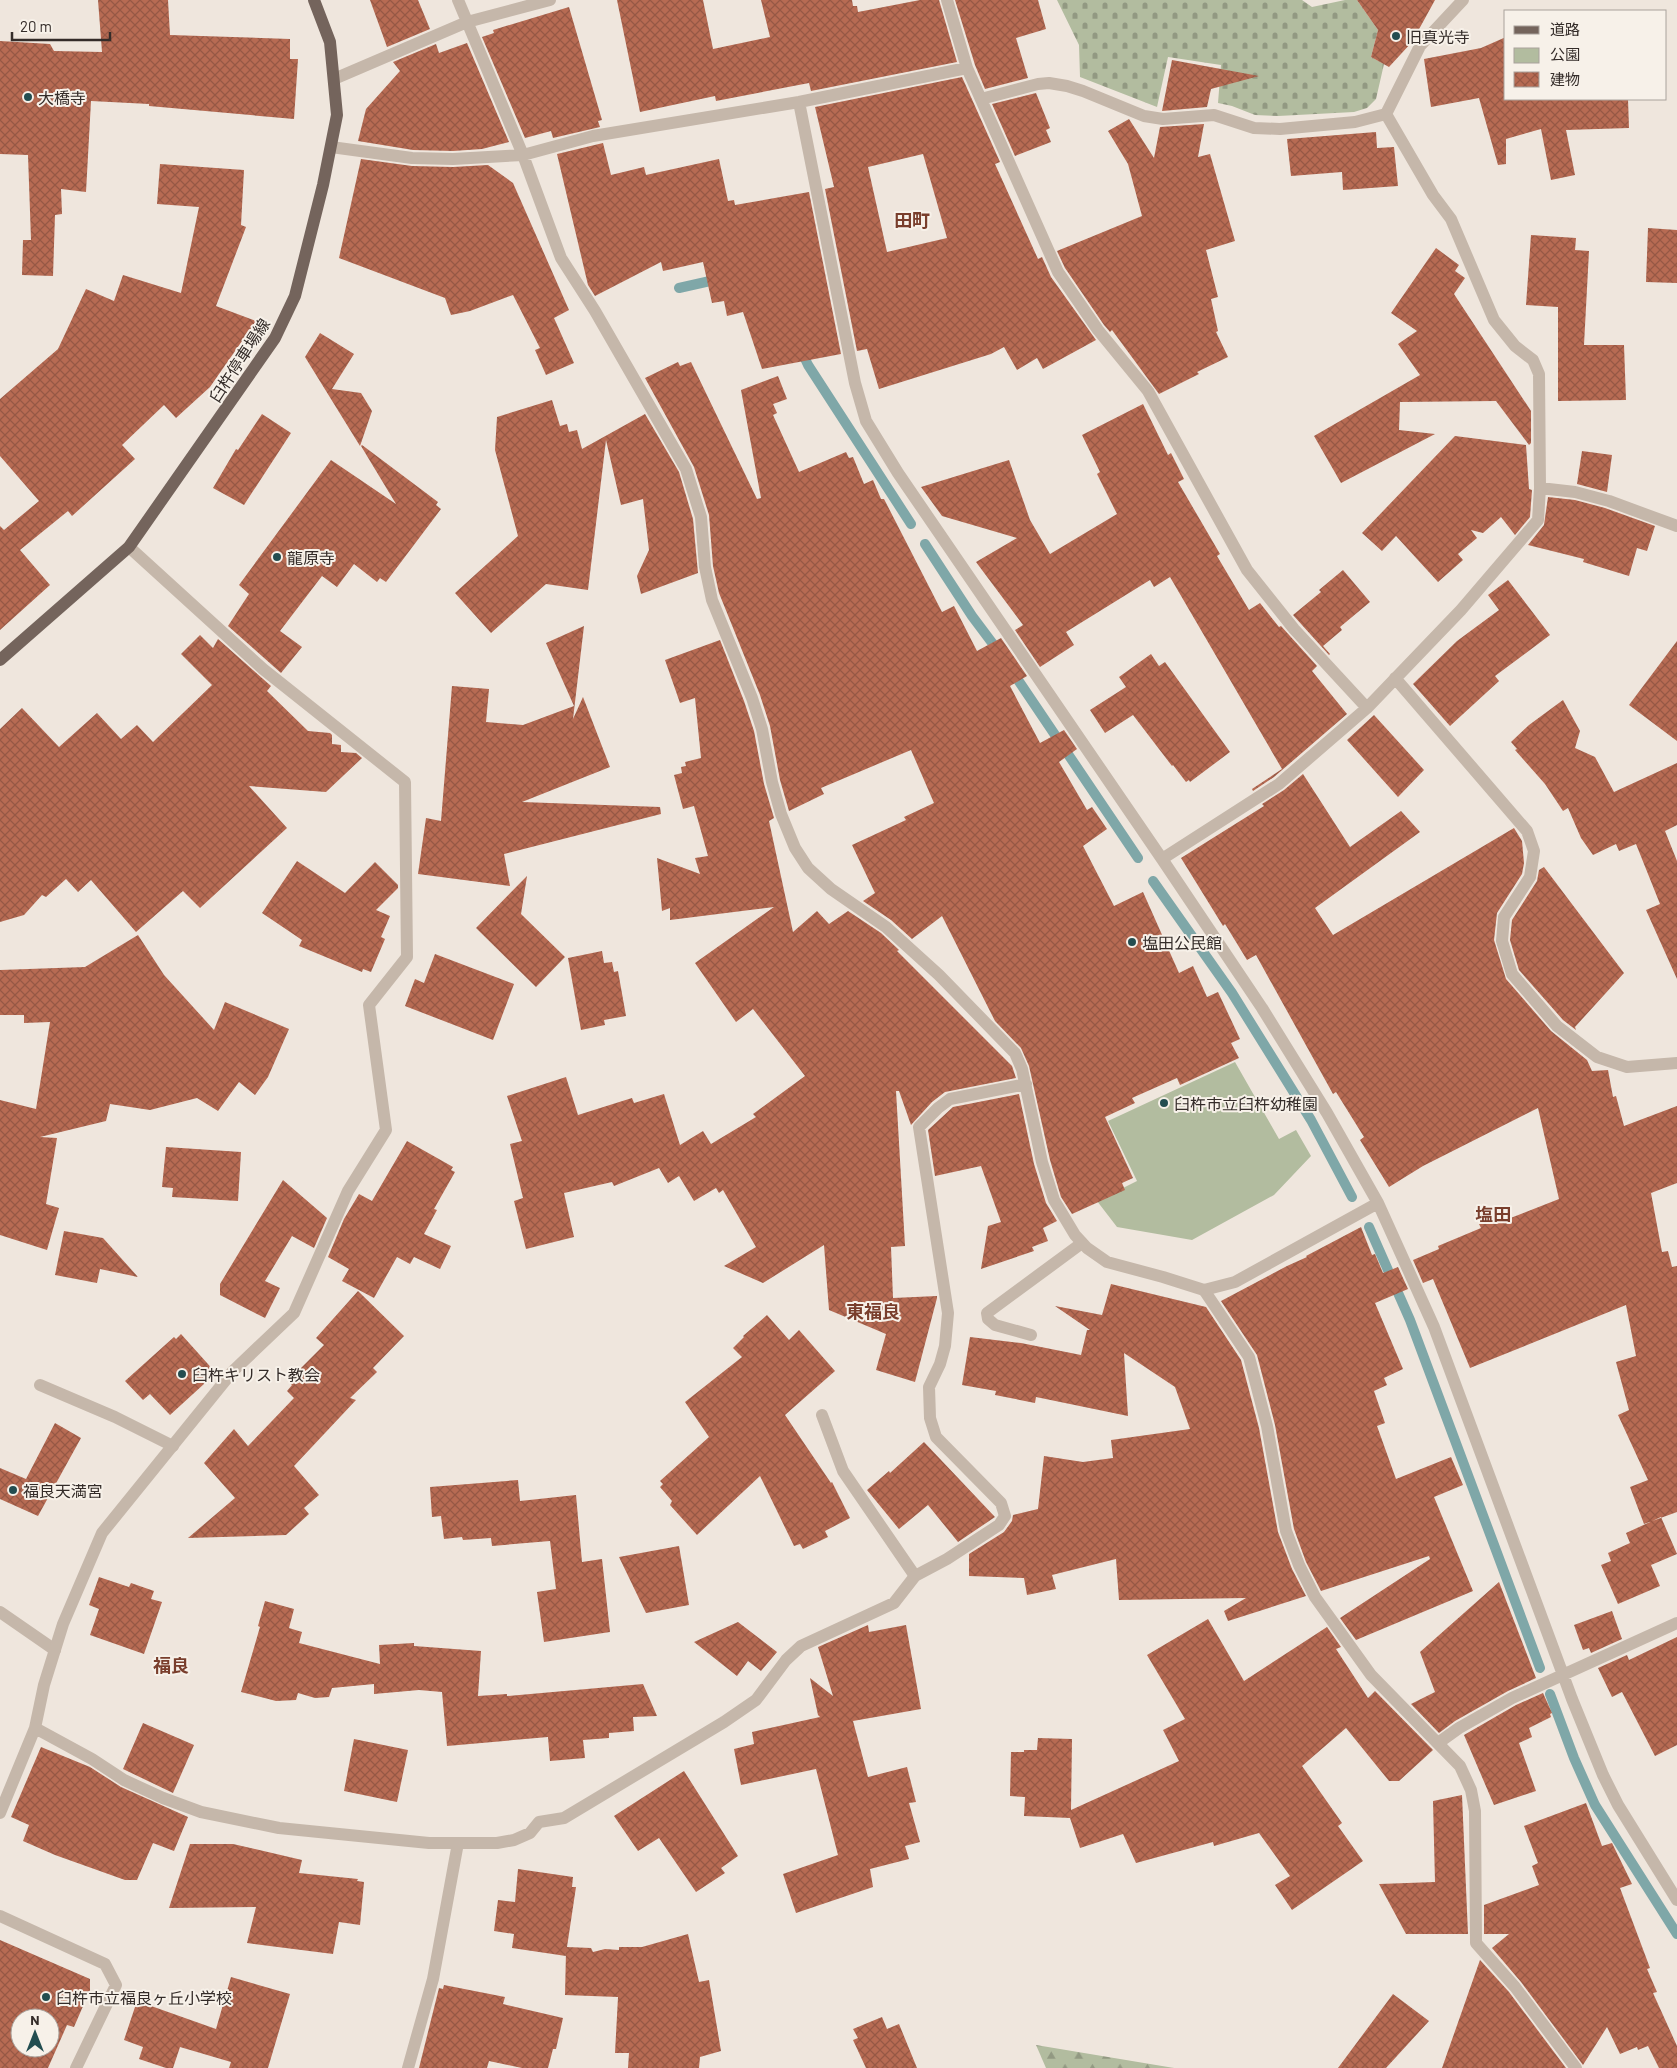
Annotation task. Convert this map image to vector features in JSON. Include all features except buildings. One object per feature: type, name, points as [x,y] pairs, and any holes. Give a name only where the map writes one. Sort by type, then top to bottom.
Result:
[{"type":"main road","name":"臼杵停車場線","points":[[0,660],[129,546],[275,338],[295,296],[337,115],[330,42],[314,0]]},
{"type":"street","points":[[458,0],[523,155],[561,258],[595,311],[686,469],[701,517],[705,567],[712,600],[752,698],[762,729],[772,782],[781,814],[795,848],[808,868],[831,889],[886,927],[939,975],[1015,1053],[1026,1084],[1042,1162],[1054,1200],[1078,1239],[1108,1262],[1204,1290],[1235,1282],[1378,1203]]},
{"type":"street","points":[[334,79],[467,22],[550,0]]},
{"type":"street","points":[[947,0],[967,68],[1058,272],[1098,330],[1148,391],[1247,570],[1294,629],[1366,708]]},
{"type":"street","points":[[981,99],[1038,84],[1049,83],[1083,91],[1144,116],[1163,119],[1214,115],[1254,128],[1280,129],[1355,122],[1386,114],[1420,46],[1463,0]]},
{"type":"street","points":[[331,147],[412,158],[453,159],[523,155],[593,136],[799,102],[967,68]]},
{"type":"street","points":[[799,102],[855,383],[866,421],[898,473],[1262,1008],[1327,1113],[1378,1203],[1434,1327],[1603,1775],[1618,1805],[1677,1900]]},
{"type":"street","points":[[1162,859],[1279,784],[1366,708],[1461,610],[1538,520],[1540,488],[1539,374],[1533,360],[1515,346],[1494,320],[1451,219],[1434,195],[1386,114]]},
{"type":"street","points":[[1540,488],[1575,492],[1609,500],[1677,526]]},
{"type":"street","points":[[0,1813],[35,1728],[63,1624],[102,1533],[233,1371],[294,1313],[348,1191],[386,1130],[369,1005],[407,957],[404,782],[263,669],[129,546]]},
{"type":"street","points":[[1395,678],[1527,831],[1534,851],[1530,877],[1504,917],[1502,941],[1512,974],[1557,1026],[1597,1057],[1626,1067],[1677,1063]]},
{"type":"street","points":[[35,1728],[92,1759],[124,1780],[163,1798],[201,1812],[279,1828],[429,1843],[497,1843],[514,1840],[530,1832],[539,1822],[564,1818],[740,1711],[756,1700],[786,1660],[801,1646],[894,1603],[915,1576],[947,1559],[999,1525],[1005,1516],[1000,1502],[936,1436],[932,1428],[930,1387],[945,1346],[948,1313],[919,1127],[950,1099],[1026,1084]]},
{"type":"street","points":[[1031,1335],[995,1325],[988,1319],[987,1313],[1078,1239]]},
{"type":"street","points":[[1204,1290],[1249,1357],[1267,1426],[1286,1531],[1299,1565],[1315,1597],[1371,1675],[1460,1766],[1471,1790],[1475,1812],[1476,1944],[1515,1987],[1576,2068]]},
{"type":"street","points":[[40,1385],[114,1417],[173,1446]]},
{"type":"street","points":[[822,1415],[842,1471],[915,1576]]},
{"type":"street","points":[[0,1612],[55,1650]]},
{"type":"street","points":[[1438,1743],[1458,1728],[1512,1698],[1677,1623]]},
{"type":"street","points":[[408,2068],[433,1979],[458,1843]]},
{"type":"street","points":[[0,1916],[105,1964],[116,1985],[76,2068]]},
{"type":"green space","points":[[1057,0],[1302,0],[1312,7],[1345,0],[1357,0],[1378,30],[1371,57],[1384,64],[1376,99],[1367,108],[1354,112],[1278,116],[1255,115],[1218,103],[1221,65],[1168,57],[1157,107],[1080,77],[1079,45]]},
{"type":"green space","points":[[1235,1062],[1279,1139],[1296,1130],[1311,1156],[1274,1195],[1192,1240],[1117,1227],[1097,1201],[1137,1181],[1108,1121]]},
{"type":"green space","points":[[1036,2045],[1174,2068],[1046,2068]]},
{"type":"waterway","points":[[679,288],[719,279]]},
{"type":"waterway","points":[[801,350],[808,365],[911,524]]},
{"type":"waterway","points":[[925,544],[972,616],[999,652]]},
{"type":"waterway","points":[[1014,674],[1138,858]]},
{"type":"waterway","points":[[1153,881],[1232,993],[1311,1120],[1352,1197]]},
{"type":"waterway","points":[[1369,1227],[1410,1320],[1540,1668]]},
{"type":"waterway","points":[[1550,1694],[1574,1758],[1595,1805],[1677,1934]]},
{"type":"place","name":"旧真光寺","points":[[1396,36]]},
{"type":"place","name":"大橋寺","points":[[28,97]]},
{"type":"place","name":"龍原寺","points":[[277,557]]},
{"type":"place","name":"塩田公民館","points":[[1132,942]]},
{"type":"place","name":"臼杵市立臼杵幼稚園","points":[[1164,1103]]},
{"type":"place","name":"臼杵キリスト教会","points":[[182,1374]]},
{"type":"place","name":"福良天満宮","points":[[13,1490]]},
{"type":"place","name":"臼杵市立福良ヶ丘小学校","points":[[46,1997]]},
{"type":"district","name":"田町","points":[[912,220]]},
{"type":"district","name":"塩田","points":[[1493,1214]]},
{"type":"district","name":"東福良","points":[[873,1311]]},
{"type":"district","name":"福良","points":[[171,1665]]}]
